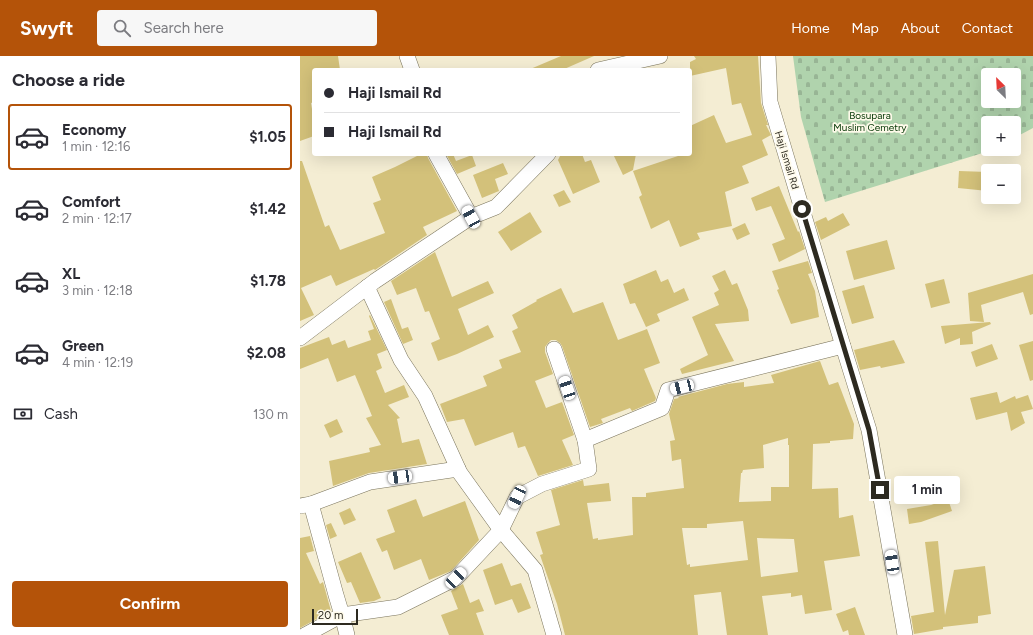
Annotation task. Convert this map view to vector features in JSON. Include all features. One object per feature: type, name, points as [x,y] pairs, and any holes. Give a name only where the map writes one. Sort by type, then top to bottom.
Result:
[{"type":"street","points":[[407,56],[411,68]]},
{"type":"street","points":[[607,68],[660,56]]},
{"type":"street","name":"Haji Ismail Rd","points":[[768,56],[770,102],[869,430],[905,635]]},
{"type":"street","points":[[437,156],[471,217]]},
{"type":"street","points":[[300,338],[368,287],[471,217],[496,207],[546,156]]},
{"type":"street","points":[[368,287],[401,360],[425,396],[458,469],[501,530],[535,570],[554,635]]},
{"type":"street","points":[[585,440],[662,408],[668,390],[843,346]]},
{"type":"street","points":[[305,635],[342,615],[398,607],[456,578],[501,530],[517,497],[542,484],[589,469],[585,440],[554,349]]},
{"type":"street","points":[[347,635],[336,595],[306,505],[370,482],[458,469]]},
{"type":"green space","name":"Bosupara Muslim Cemetry","points":[[793,56],[1033,56],[1033,128],[1021,134],[1021,116],[981,116],[981,153],[825,202],[801,117]]},
{"type":"building","points":[[300,56],[338,56],[340,68],[312,68],[312,137],[300,141]]},
{"type":"building","points":[[561,56],[594,56],[567,68],[533,68]]},
{"type":"building","points":[[694,56],[758,56],[761,103],[768,125],[766,125],[771,135],[762,140],[768,155],[742,166],[749,183],[725,192],[732,226],[697,233],[700,239],[680,247],[669,220],[651,229],[639,197],[642,195],[633,171],[678,156],[692,156],[692,125],[714,115],[726,143],[752,135],[741,103],[732,105],[726,68],[692,76],[690,62],[696,59]]},
{"type":"building","points":[[417,156],[428,156],[457,211],[423,227],[427,235],[375,270],[374,269],[336,286],[331,275],[301,288],[314,315],[300,321],[300,161],[302,161],[325,227],[329,225],[340,250],[385,233],[373,203],[381,200],[372,177]]},
{"type":"building","points":[[447,156],[454,156],[456,161],[472,156],[476,166],[457,174]]},
{"type":"building","points":[[560,156],[583,156],[585,162],[591,160],[600,182],[573,194],[558,160]]},
{"type":"building","points":[[614,156],[636,156],[633,170],[623,175]]},
{"type":"building","points":[[503,163],[508,174],[495,179],[499,191],[482,198],[473,175]]},
{"type":"building","points":[[959,171],[981,172],[981,190],[958,188]]},
{"type":"building","points":[[779,186],[798,232],[799,231],[805,249],[779,262],[772,244],[785,239],[771,206],[756,211],[751,198]]},
{"type":"building","points":[[564,190],[571,202],[559,207],[553,195]]},
{"type":"building","points":[[530,212],[542,232],[511,251],[498,232]]},
{"type":"building","points":[[843,213],[850,225],[821,240],[815,222],[826,217],[828,221]]},
{"type":"building","points":[[745,223],[750,234],[737,240],[732,229]]},
{"type":"building","points":[[887,240],[895,269],[854,280],[846,251]]},
{"type":"building","points":[[435,252],[452,297],[488,281],[494,293],[458,309],[468,335],[488,325],[494,337],[438,361],[431,343],[440,339],[429,311],[425,312],[416,288],[397,295],[391,281]]},
{"type":"building","points":[[808,261],[812,273],[808,274],[815,291],[819,317],[791,324],[777,290],[779,289],[772,271]]},
{"type":"building","points":[[656,270],[661,282],[668,279],[674,293],[684,288],[689,300],[657,314],[660,321],[646,327],[635,303],[630,304],[623,284]]},
{"type":"building","points":[[725,270],[732,285],[737,283],[748,310],[749,321],[715,324],[734,361],[682,374],[680,369],[708,355],[692,317],[719,305],[714,293],[719,290],[712,276]]},
{"type":"building","points":[[1033,274],[1033,314],[1030,315],[1023,292],[981,305],[984,322],[970,321],[968,293]]},
{"type":"building","points":[[944,279],[950,303],[931,308],[925,284]]},
{"type":"building","points":[[864,285],[874,318],[852,324],[842,291]]},
{"type":"building","points":[[561,288],[573,313],[603,302],[618,340],[647,329],[660,363],[644,369],[656,398],[655,401],[632,411],[630,408],[601,419],[603,423],[590,427],[562,346],[556,340],[551,340],[545,347],[545,352],[553,374],[535,381],[546,408],[562,402],[574,435],[562,440],[573,465],[538,476],[525,446],[518,448],[513,432],[475,446],[464,419],[447,422],[440,404],[487,386],[483,376],[502,368],[499,360],[521,352],[512,331],[518,328],[512,315],[537,301],[536,300]]},
{"type":"building","points":[[391,299],[402,329],[408,327],[413,340],[403,344],[384,302]]},
{"type":"building","points":[[370,315],[387,350],[377,354],[382,368],[376,371],[385,393],[404,385],[409,397],[388,405],[400,418],[397,419],[402,443],[419,439],[427,464],[369,473],[333,486],[329,461],[370,452],[369,448],[381,445],[366,418],[372,416],[355,375],[337,382],[328,358],[300,369],[300,348],[329,337],[332,345],[345,340],[348,348],[371,340],[368,331],[374,329],[369,316]]},
{"type":"building","points":[[990,322],[991,324],[972,332],[973,344],[960,345],[960,338],[945,344],[941,326]]},
{"type":"building","points":[[894,340],[905,363],[881,368],[880,366],[860,370],[854,350]]},
{"type":"building","points":[[1033,341],[1033,380],[1030,381],[1019,345]]},
{"type":"building","points":[[992,344],[998,359],[976,367],[971,352]]},
{"type":"building","points":[[820,361],[829,385],[838,382],[854,424],[853,439],[813,444],[812,489],[838,488],[839,518],[853,515],[860,556],[824,561],[832,610],[805,614],[802,595],[791,597],[791,593],[762,596],[768,635],[727,635],[721,592],[694,595],[698,635],[565,635],[557,604],[540,555],[543,554],[536,532],[560,525],[551,490],[583,480],[584,486],[609,483],[611,501],[587,503],[593,539],[598,538],[598,540],[633,535],[632,497],[646,497],[646,493],[684,488],[681,459],[672,461],[670,441],[675,440],[669,414],[674,399],[727,384],[744,382],[744,387],[774,383],[771,375]],"holes":[[[788,438],[789,487],[771,487],[771,501],[739,502],[741,473],[743,470],[764,468],[763,445]],[[743,521],[748,560],[690,567],[690,564],[687,565],[682,528],[707,528],[707,524]],[[757,538],[794,539],[798,572],[761,577]]]},
{"type":"building","points":[[997,392],[1000,403],[1015,396],[1016,399],[1028,395],[1033,409],[1021,412],[1025,423],[1011,431],[1007,412],[976,420],[970,398]]},
{"type":"building","points":[[337,419],[343,432],[330,438],[324,425]]},
{"type":"building","points":[[416,499],[423,517],[465,501],[479,540],[451,571],[429,580],[421,559],[394,570],[387,550],[382,552],[376,539],[395,532],[387,510]]},
{"type":"building","points":[[948,499],[952,511],[921,522],[909,524],[907,509],[931,505]]},
{"type":"building","points":[[350,508],[356,520],[344,525],[339,513]]},
{"type":"building","points":[[331,523],[337,536],[330,539],[326,525]]},
{"type":"building","points":[[310,536],[314,551],[306,553],[320,584],[323,582],[331,611],[300,628],[300,538]]},
{"type":"building","points":[[938,541],[945,615],[954,570],[985,566],[991,614],[978,616],[978,623],[943,627],[943,629],[914,634],[911,616],[934,612],[925,542]]},
{"type":"building","points":[[361,552],[381,598],[374,601],[360,603],[351,582],[347,583],[338,562]]},
{"type":"building","points":[[502,563],[511,586],[521,583],[531,608],[518,613],[512,599],[495,605],[483,570]]},
{"type":"building","points":[[463,584],[470,603],[479,599],[484,611],[476,613],[484,635],[449,635],[441,615],[458,609],[451,591]]},
{"type":"building","points":[[855,607],[865,635],[849,635],[848,630],[843,632],[836,614]]},
{"type":"route","points":[[802,209],[869,430],[880,490]]}]
